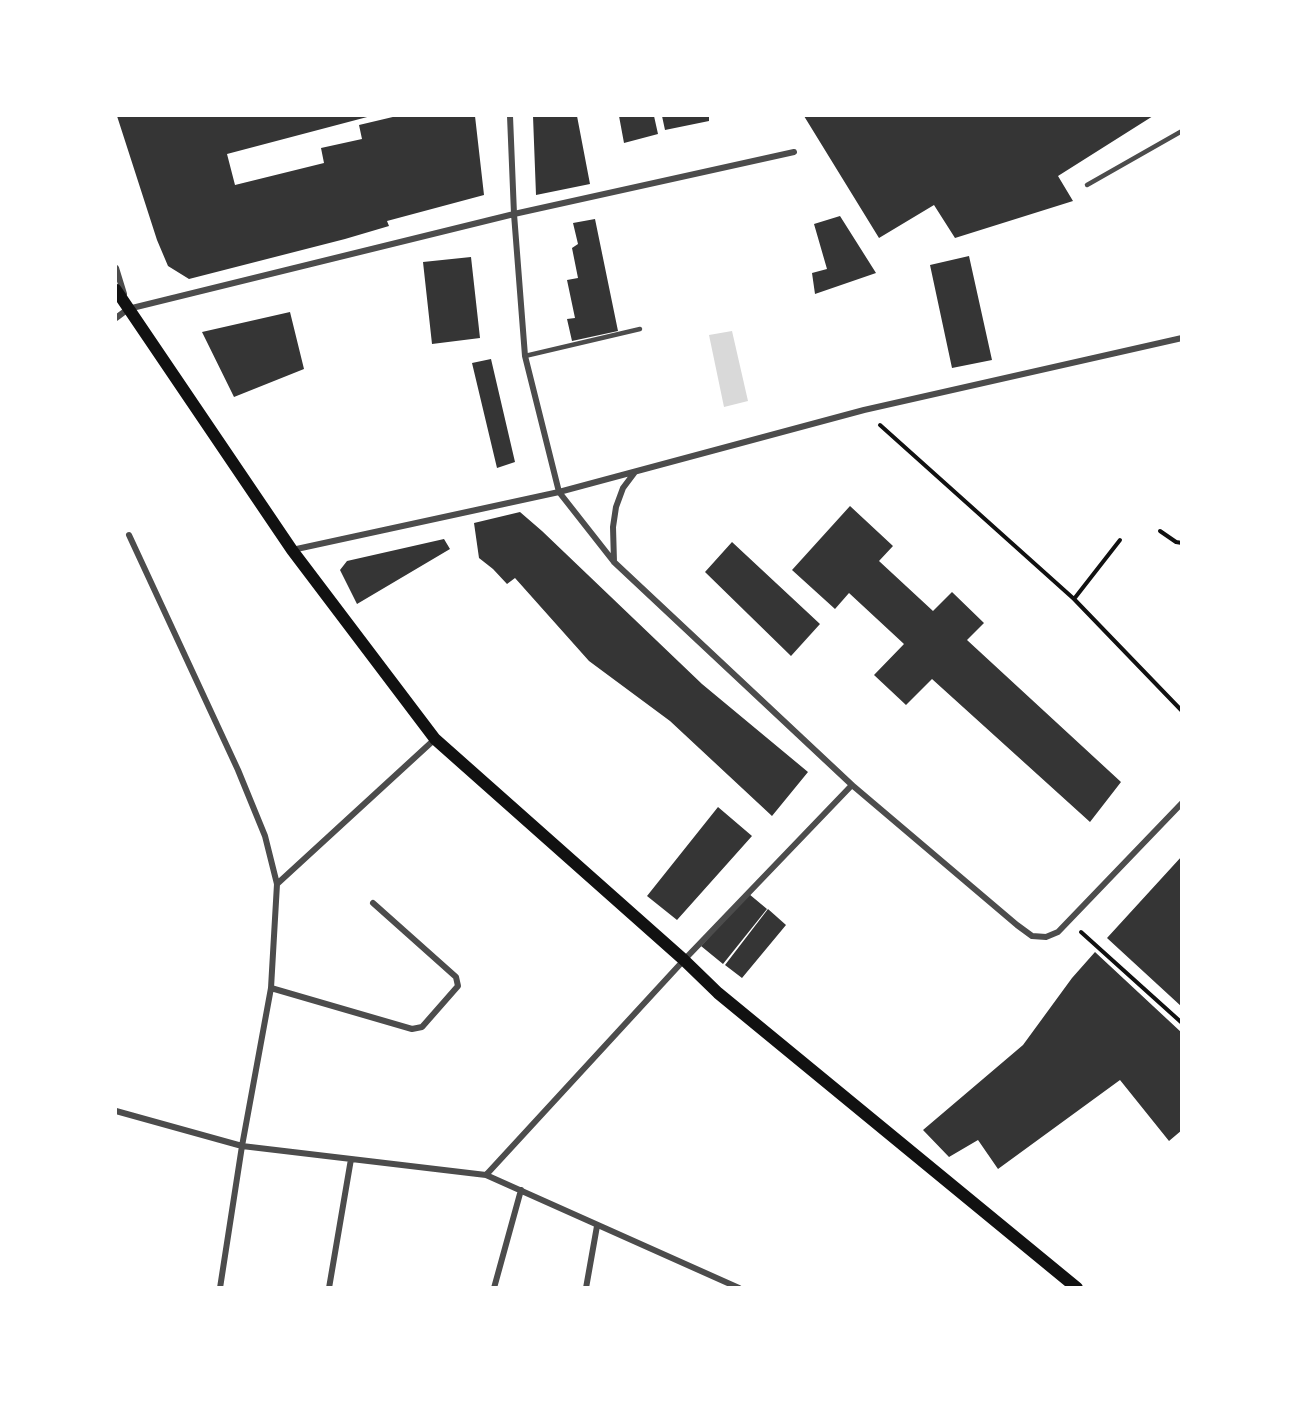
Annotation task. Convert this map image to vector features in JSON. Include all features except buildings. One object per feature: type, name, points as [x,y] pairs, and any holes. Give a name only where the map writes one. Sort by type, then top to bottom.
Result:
[{"type":"main road","points":[[116,290],[292,550],[435,739],[684,960],[718,993],[1077,1287]]},
{"type":"street","points":[[510,116],[514,214],[525,356],[559,492],[614,562],[852,785],[1017,926],[1032,936],[1046,937],[1058,932],[1182,803]]},
{"type":"street","points":[[116,318],[128,309],[514,214],[794,152]]},
{"type":"street","points":[[116,268],[128,309]]},
{"type":"street","points":[[292,550],[559,492],[864,410],[1182,338]]},
{"type":"street","points":[[614,562],[613,527],[616,507],[623,488],[635,472]]},
{"type":"street","points":[[129,535],[238,770],[265,836],[277,884],[271,988],[242,1146],[220,1287]]},
{"type":"street","points":[[277,884],[435,739]]},
{"type":"street","points":[[486,1175],[684,960],[852,785]]},
{"type":"street","points":[[271,988],[412,1029],[422,1027],[458,986],[456,977],[374,903]]},
{"type":"street","points":[[116,1111],[242,1146],[486,1175],[739,1287]]},
{"type":"street","points":[[329,1287],[351,1159]]},
{"type":"street","points":[[494,1287],[521,1190]]},
{"type":"street","points":[[586,1287],[597,1226]]},
{"type":"lane","points":[[1087,185],[1182,131]]},
{"type":"lane","points":[[525,356],[640,329]]},
{"type":"path","points":[[864,410],[1074,599],[1182,711]]},
{"type":"path","points":[[1160,531],[1176,542],[1182,543]]},
{"type":"path","points":[[1074,599],[1120,540]]},
{"type":"path","points":[[1069,921],[1182,1023]]},
{"type":"shaded area","points":[[732,331],[748,401],[724,407],[709,335]]}]
